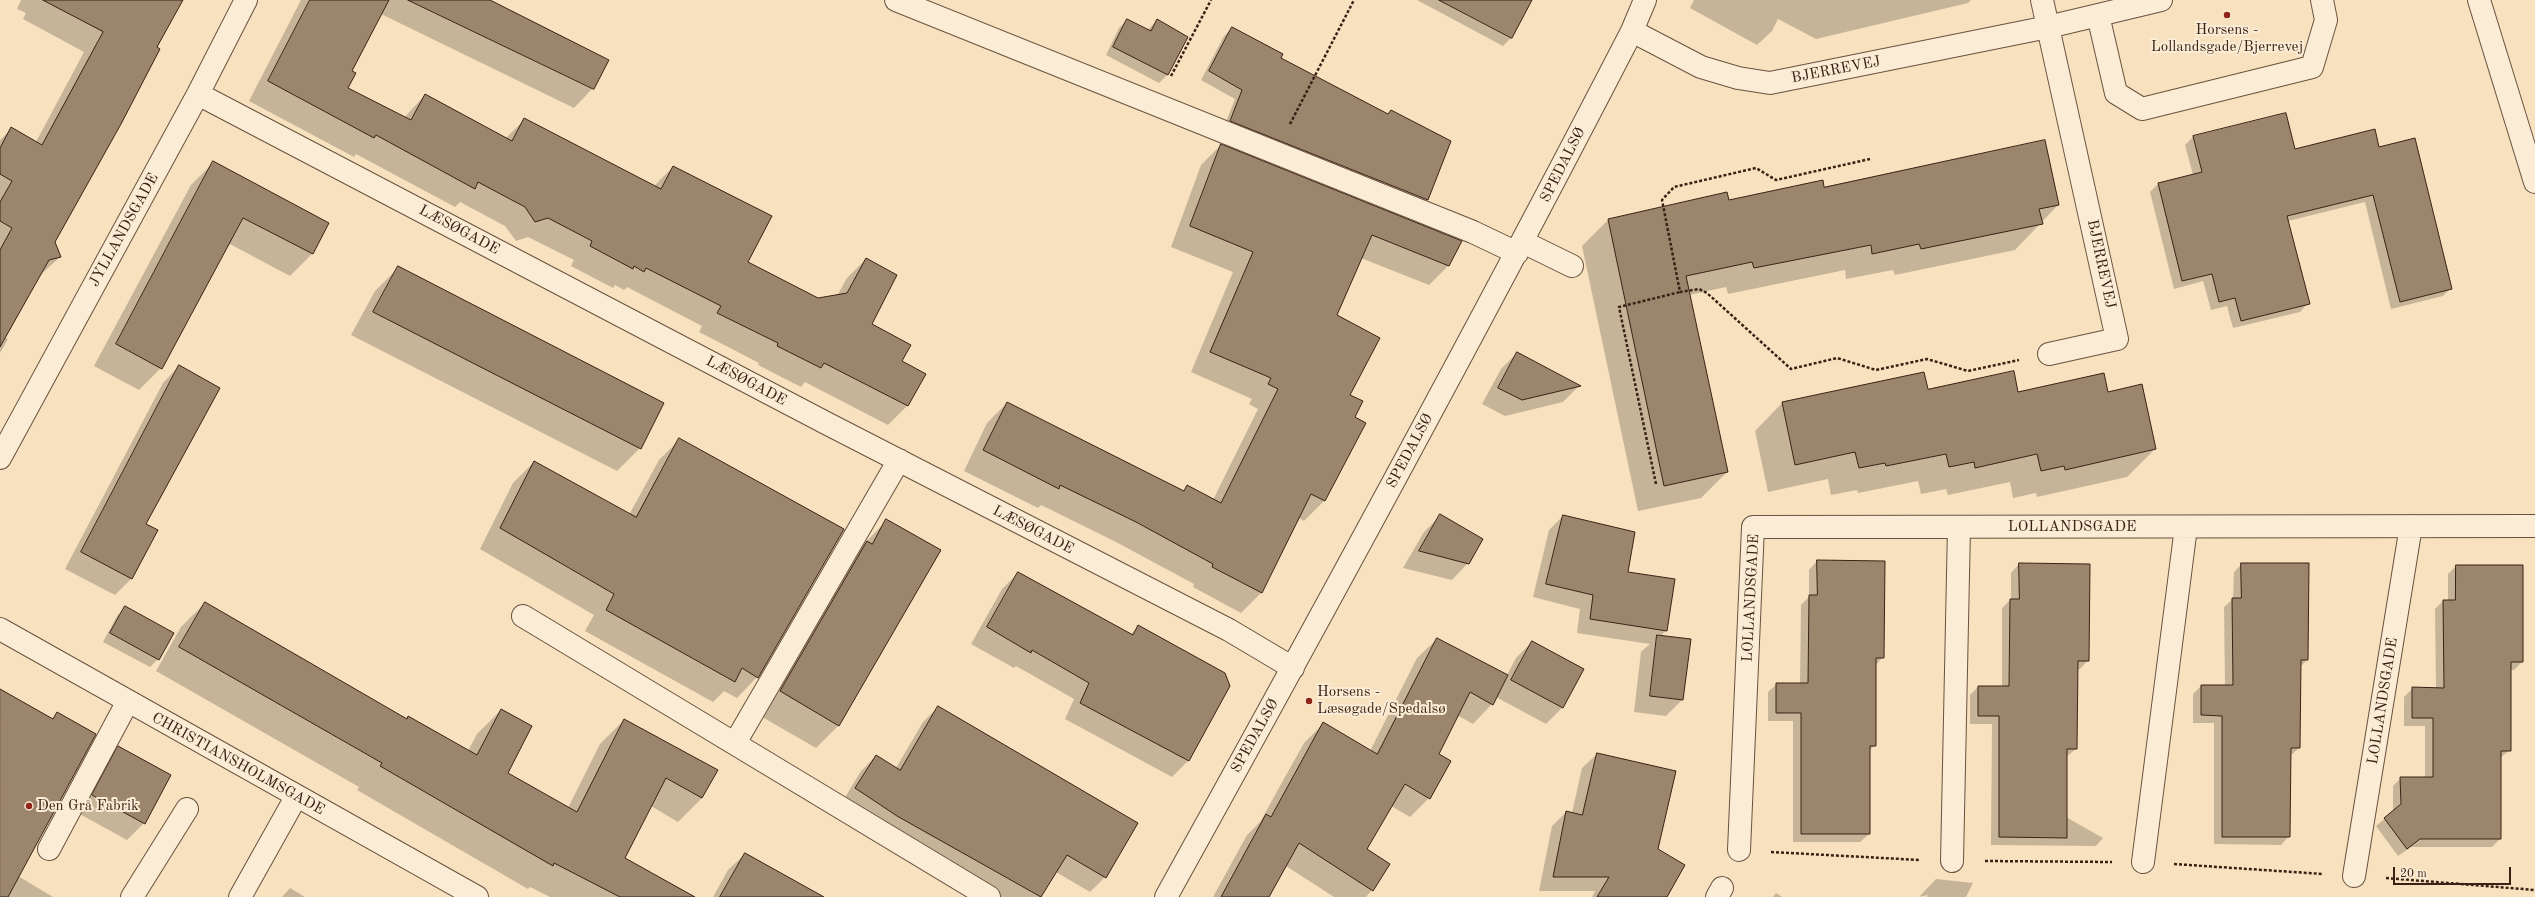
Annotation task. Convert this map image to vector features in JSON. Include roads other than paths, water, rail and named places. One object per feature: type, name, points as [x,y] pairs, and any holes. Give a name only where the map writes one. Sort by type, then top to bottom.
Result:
[{"type":"street","name":"JYLLANDSGADE","points":[[0,458],[198,94],[246,0]]},
{"type":"street","points":[[896,0],[1473,232],[1572,266]]},
{"type":"street","name":"SPEDALSØ","points":[[1166,897],[1293,668],[1520,248],[1632,31],[1645,0]]},
{"type":"street","points":[[2042,0],[2048,27]]},
{"type":"street","name":"BJERREVEJ","points":[[1632,31],[1701,67],[1738,78],[1770,83],[2048,27],[2160,0]]},
{"type":"street","points":[[2098,15],[2116,93],[2142,109],[2312,67],[2326,20],[2322,0]]},
{"type":"street","points":[[2479,0],[2535,182]]},
{"type":"street","name":"BJERREVEJ","points":[[2048,27],[2117,339],[2049,354]]},
{"type":"street","name":"LÆSØGADE","points":[[198,94],[898,460],[1229,630],[1293,668]]},
{"type":"street","points":[[735,743],[898,460]]},
{"type":"street","name":"LOLLANDSGADE","points":[[2354,876],[2411,526]]},
{"type":"street","name":"LOLLANDSGADE","points":[[1739,850],[1753,527],[2535,526]]},
{"type":"street","points":[[1952,861],[1959,527]]},
{"type":"street","points":[[2142,862],[2186,527]]},
{"type":"street","points":[[523,616],[989,897]]},
{"type":"street","name":"CHRISTIANSHOLMSGADE","points":[[0,628],[296,797],[477,897]]},
{"type":"street","points":[[49,849],[128,701]]},
{"type":"street","points":[[240,897],[296,797]]},
{"type":"street","points":[[132,897],[187,809]]},
{"type":"place","name":"Horsens - Lollandsgade/Bjerrevej","points":[[2227,15]]},
{"type":"place","name":"Horsens - Læsøgade/Spedalsø","points":[[1309,701]]},
{"type":"place","name":"Den Grå Fabrik","points":[[29,806]]}]
